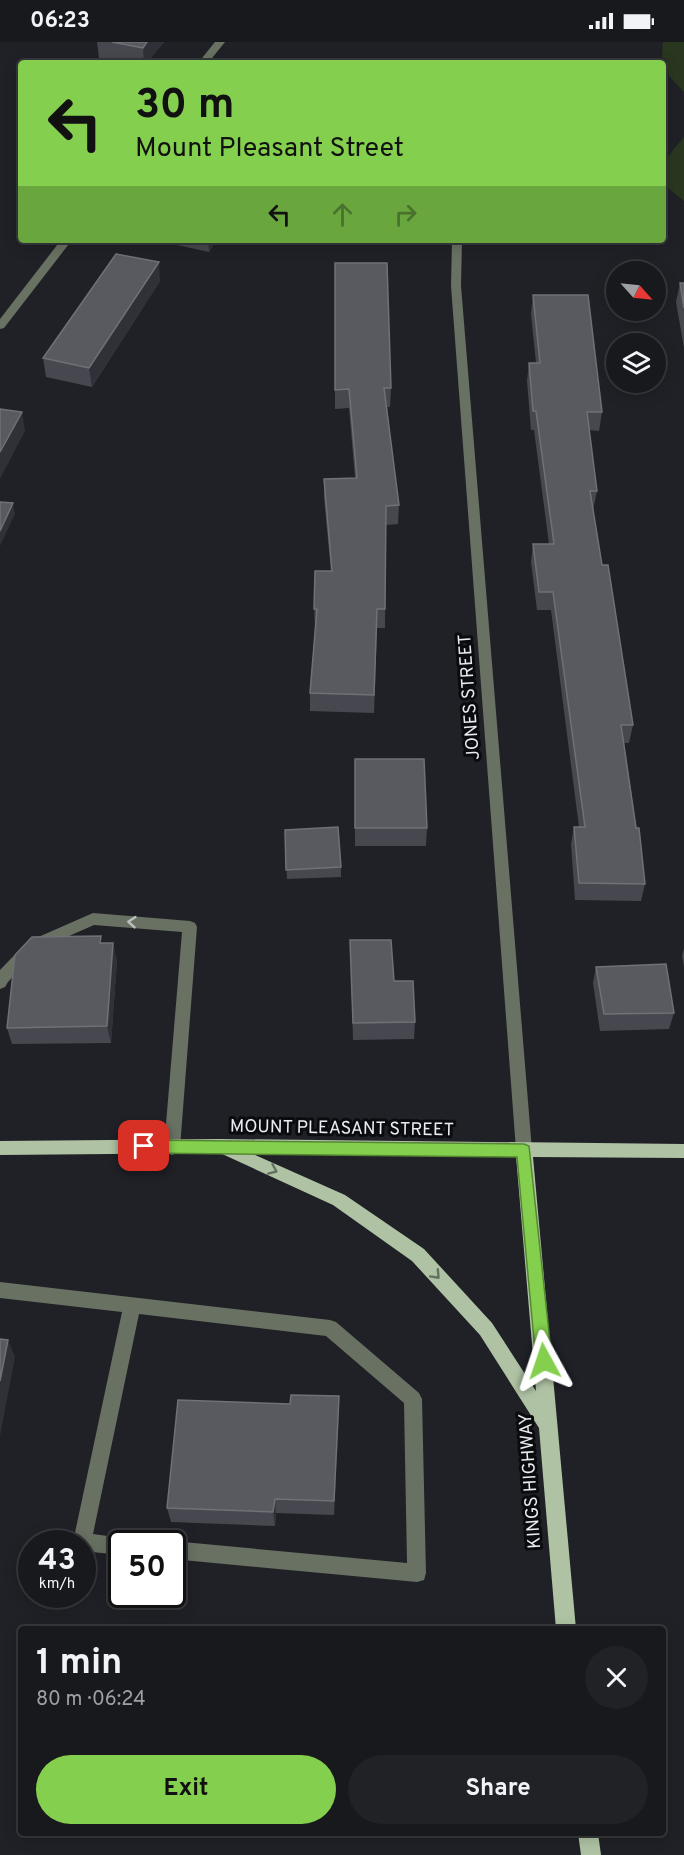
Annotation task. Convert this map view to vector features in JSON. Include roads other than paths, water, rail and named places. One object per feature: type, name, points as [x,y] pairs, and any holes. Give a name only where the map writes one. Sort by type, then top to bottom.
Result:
[{"type":"main road","name":"MOUNT PLEASANT STREET","points":[[0,1148],[220,1146],[684,1151]]},
{"type":"main road","points":[[220,1146],[339,1200],[418,1255],[486,1329],[549,1428]]},
{"type":"main road","name":"KINGS HIGHWAY","points":[[524,1150],[566,1626]]},
{"type":"main road","points":[[588,1836],[591,1855]]},
{"type":"street","points":[[205,60],[220,42]]},
{"type":"street","points":[[0,326],[65,243]]},
{"type":"street","name":"JONES STREET","points":[[457,243],[456,286],[524,1150]]},
{"type":"street","points":[[0,983],[0,980],[32,946],[93,919],[190,927],[172,1148]]},
{"type":"street","points":[[0,1290],[330,1328],[413,1399],[417,1573],[186,1551]]},
{"type":"street","points":[[108,1544],[82,1542],[132,1305]]}]
